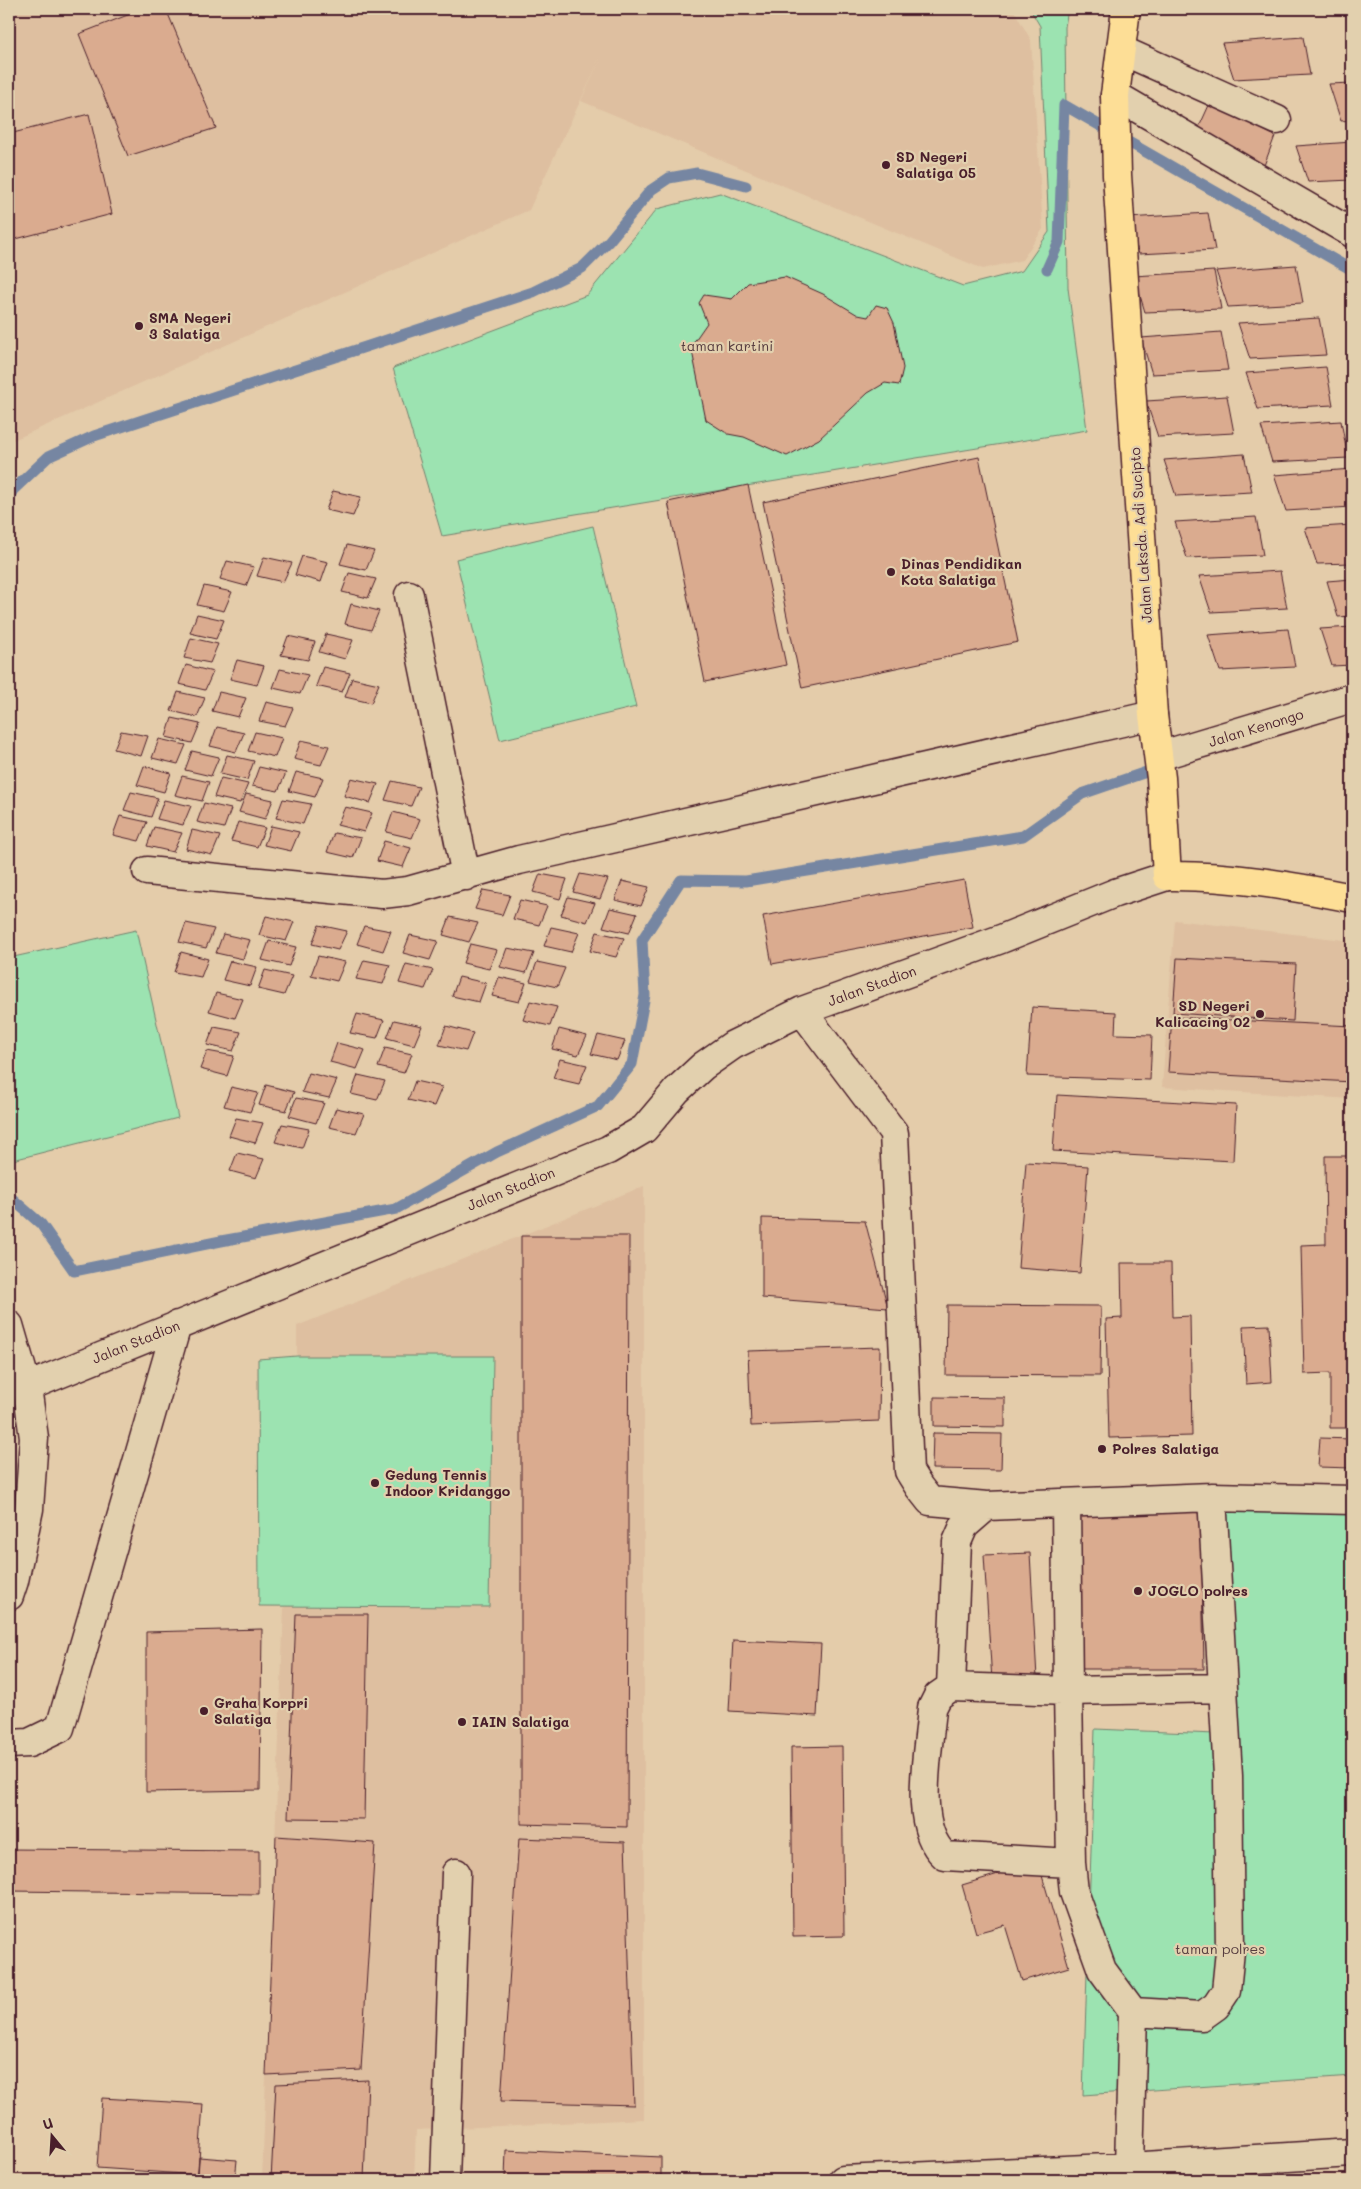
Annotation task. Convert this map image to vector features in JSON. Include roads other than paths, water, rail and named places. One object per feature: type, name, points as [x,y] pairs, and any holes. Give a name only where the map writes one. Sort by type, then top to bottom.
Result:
[{"type":"main road","name":"Jalan Laksda. Adi Sucipto","points":[[1126,9],[1115,97],[1117,175],[1153,715],[1160,764],[1167,876]]},
{"type":"main road","points":[[1167,876],[1204,875],[1254,880],[1352,898]]},
{"type":"street","points":[[1121,50],[1277,120]]},
{"type":"street","points":[[1115,97],[1352,233]]},
{"type":"street","points":[[409,596],[466,876]]},
{"type":"street","name":"Jalan Kenongo","points":[[1160,764],[1352,698]]},
{"type":"street","points":[[147,871],[382,894],[408,890],[466,876],[519,860],[1153,715]]},
{"type":"street","name":"Jalan Stadion","points":[[27,1387],[608,1150],[644,1129],[677,1090],[703,1066],[732,1045],[802,1011],[1001,939],[1116,892],[1167,876]]},
{"type":"street","points":[[802,1011],[894,1133],[909,1471],[918,1487],[930,1501],[988,1506],[1212,1497],[1352,1500]]},
{"type":"street","points":[[9,1744],[28,1743],[60,1728],[177,1325]]},
{"type":"street","points":[[9,1326],[27,1387],[34,1438],[29,1509],[14,1581],[9,1596]]},
{"type":"street","points":[[1133,2012],[1202,2016],[1216,2006],[1226,1991],[1230,1951],[1228,1786],[1212,1497]]},
{"type":"street","points":[[1066,1503],[1071,1864],[1077,1901],[1102,1970],[1133,2012],[1128,2167]]},
{"type":"street","points":[[951,1687],[957,1542],[964,1526],[988,1506]]},
{"type":"street","points":[[1071,1864],[944,1856],[935,1848],[924,1806],[932,1708],[938,1696],[951,1687],[1068,1691],[1223,1688]]},
{"type":"street","points":[[445,2180],[456,1873]]},
{"type":"street","points":[[843,2180],[1128,2167],[1352,2153]]},
{"type":"waterway","points":[[1047,269],[1059,242],[1064,105],[1352,270]]},
{"type":"waterway","points":[[9,497],[13,490],[48,457],[94,436],[533,292],[582,268],[609,241],[651,190],[669,178],[697,173],[746,186]]},
{"type":"waterway","points":[[9,1196],[41,1224],[74,1271],[221,1241],[396,1209],[497,1152],[598,1106],[632,1064],[645,995],[642,940],[681,880],[746,881],[1023,836],[1082,794],[1161,767]]},
{"type":"place","name":"SD Negeri Salatiga 05","points":[[886,165]]},
{"type":"place","name":"SMA Negeri 3 Salatiga","points":[[139,326]]},
{"type":"place","name":"Dinas Pendidikan Kota Salatiga","points":[[891,572]]},
{"type":"place","name":"SD Negeri Kalicacing 02","points":[[1260,1014]]},
{"type":"place","name":"Polres Salatiga","points":[[1102,1449]]},
{"type":"place","name":"Gedung Tennis Indoor Kridanggo","points":[[375,1483]]},
{"type":"place","name":"JOGLO polres","points":[[1138,1591]]},
{"type":"place","name":"Graha Korpri Salatiga","points":[[204,1711]]},
{"type":"place","name":"IAIN Salatiga","points":[[462,1722]]},
{"type":"park label","name":"taman kartini","points":[[727,346]]},
{"type":"park label","name":"taman polres","points":[[1220,1949]]}]
